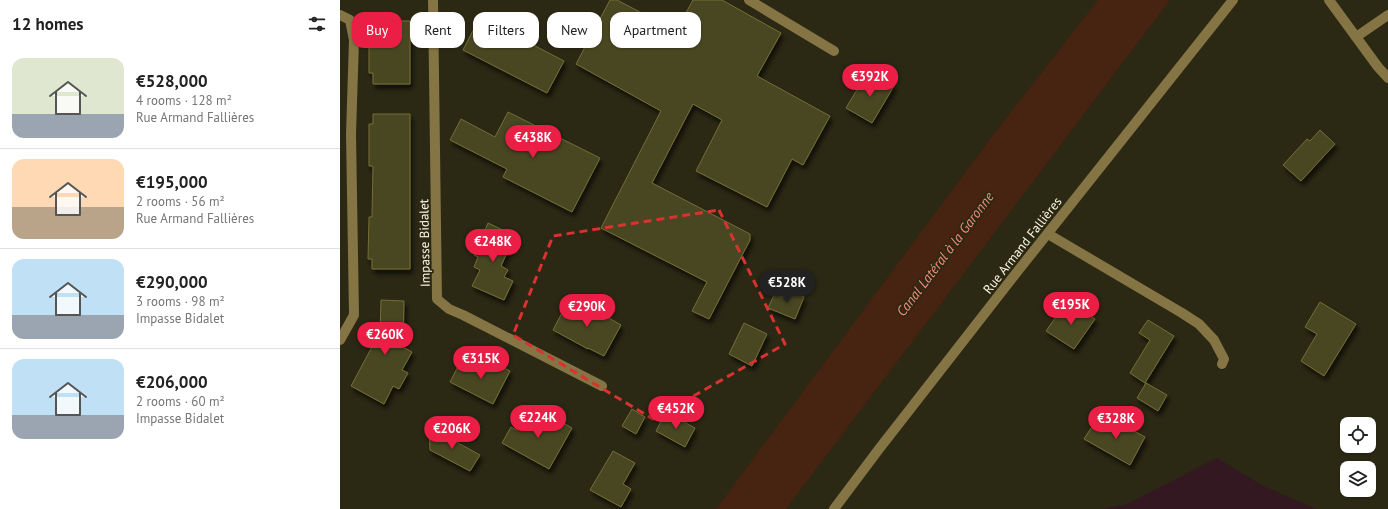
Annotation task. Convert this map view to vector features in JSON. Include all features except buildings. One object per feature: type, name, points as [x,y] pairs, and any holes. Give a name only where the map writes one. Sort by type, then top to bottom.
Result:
[{"type":"street","name":"Impasse Bidalet","points":[[433,0],[437,299],[449,309],[602,386]]},
{"type":"street","points":[[749,0],[834,51]]},
{"type":"street","name":"Rue Armand Fallières","points":[[834,509],[879,449],[1233,0]]},
{"type":"street","points":[[1329,0],[1378,67],[1388,78]]},
{"type":"street","points":[[340,15],[350,20],[354,40],[351,134],[354,315],[340,340]]},
{"type":"street","points":[[1356,37],[1388,15]]},
{"type":"street","points":[[1048,234],[1199,324],[1214,340],[1224,359],[1222,364]]},
{"type":"highlighted area","points":[[719,210],[785,344],[653,419],[513,335],[553,236]]},
{"type":"shaded area","points":[[1217,458],[1263,486],[1316,509],[1102,509],[1127,504]]},
{"type":"water","name":"Canal Latéral à la Garonne","points":[[1098,0],[1170,0],[786,509],[716,509],[993,135]]}]
